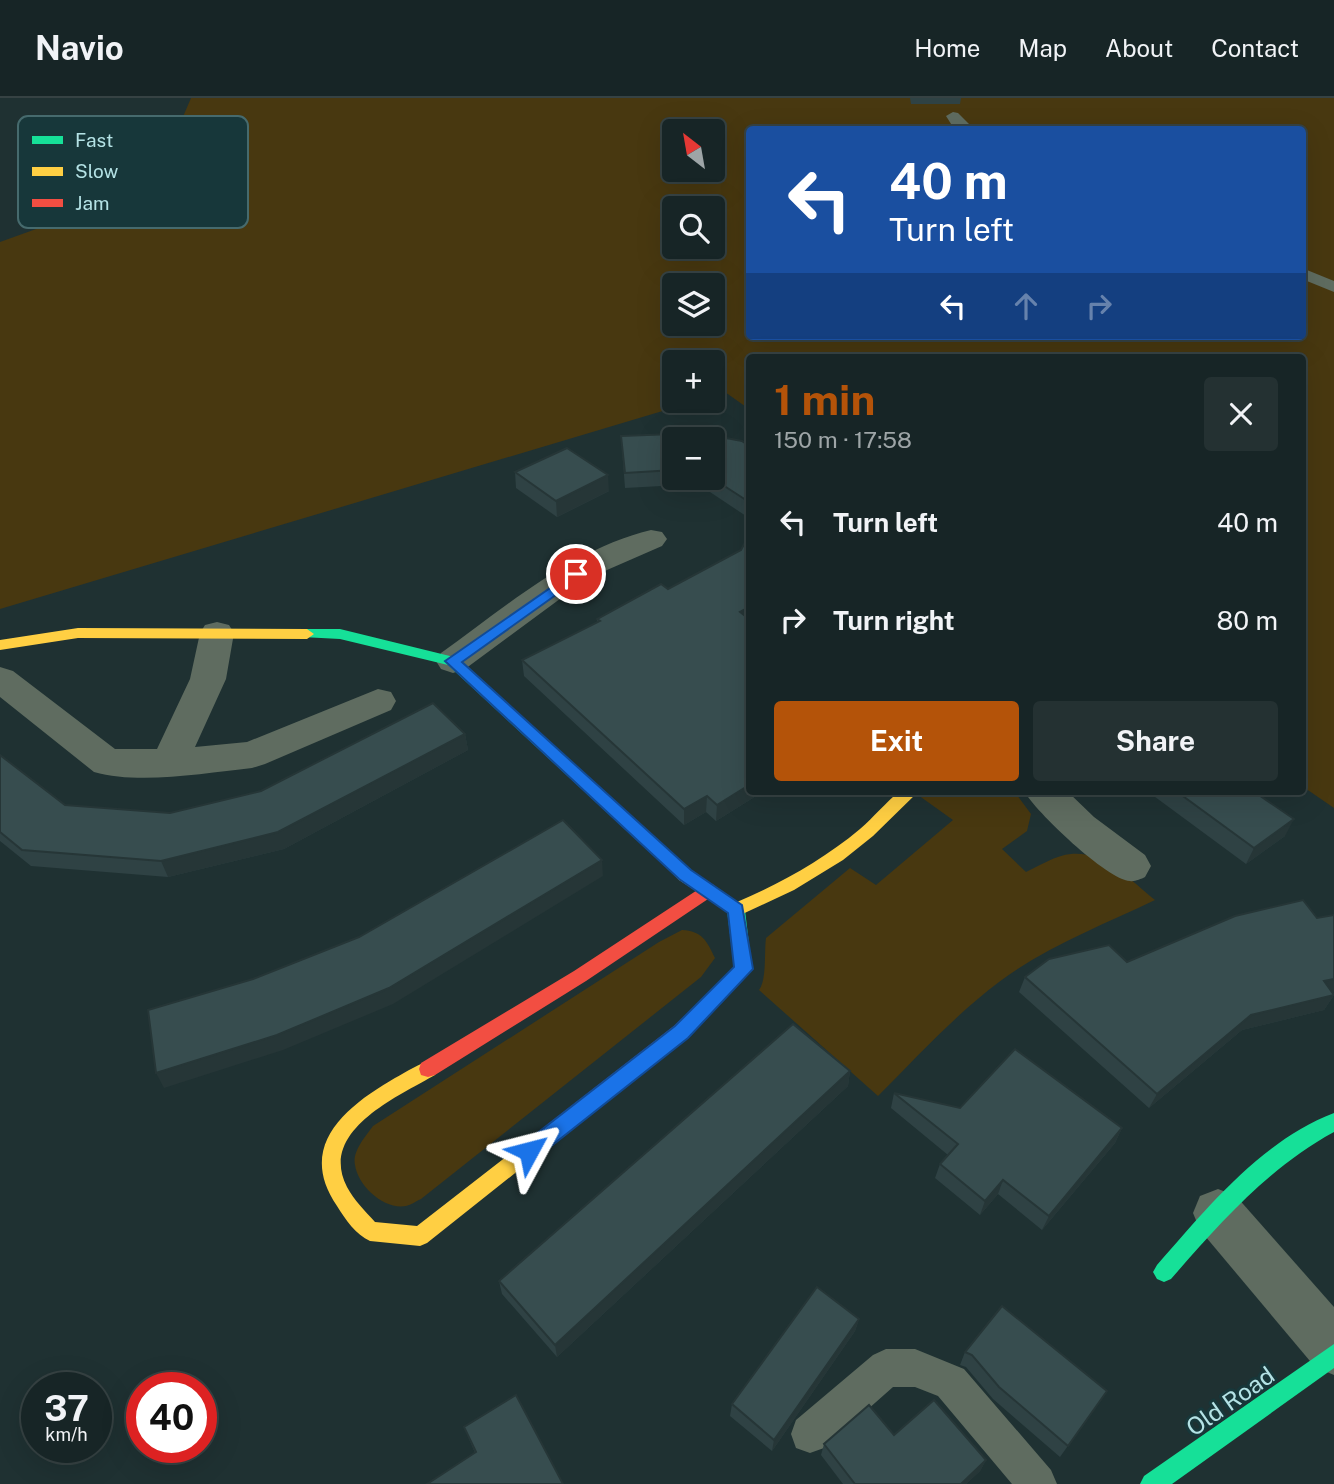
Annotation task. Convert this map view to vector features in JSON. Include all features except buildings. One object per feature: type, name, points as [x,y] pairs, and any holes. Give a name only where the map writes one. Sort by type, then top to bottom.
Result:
[{"type":"street","points":[[453,661],[556,586],[596,562],[651,539]]},
{"type":"street","points":[[0,645],[78,633],[340,635],[453,661],[685,875],[708,890],[736,910],[744,969],[681,1032],[420,1236],[370,1231],[338,1194],[330,1166],[338,1133],[365,1108],[580,976],[708,890]]},
{"type":"street","points":[[169,763],[208,680],[217,633]]},
{"type":"street","points":[[0,678],[107,762],[169,763],[252,755],[378,701]]},
{"type":"street","points":[[736,910],[780,892],[814,871],[867,832],[907,795]]},
{"type":"street","points":[[1047,795],[1080,827],[1131,866]]},
{"type":"street","points":[[1164,1272],[1271,1160],[1317,1129],[1334,1122]]},
{"type":"street","points":[[1218,1213],[1334,1348]]},
{"type":"street","name":"Old Road","points":[[1152,1484],[1334,1355]]},
{"type":"lane","points":[[953,116],[961,126]]},
{"type":"lane","points":[[1306,276],[1334,287]]},
{"type":"lane","points":[[810,1434],[886,1368],[915,1368],[951,1382],[1037,1484]]},
{"type":"shaded area","points":[[191,98],[1334,98],[1334,808],[1306,789],[1306,354],[746,354],[746,407],[725,392],[725,350],[662,350],[662,411],[0,609],[0,242],[39,228],[248,228],[248,116],[183,116]]},
{"type":"shaded area","points":[[918,795],[1017,795],[1031,814],[1027,831],[1002,849],[1026,872],[1059,856],[1083,854],[1117,869],[1155,900],[1055,947],[1017,969],[952,1022],[878,1096],[759,990],[764,973],[766,938],[850,868],[876,885],[953,820]]},
{"type":"shaded area","points":[[682,930],[694,932],[703,938],[715,958],[701,977],[421,1199],[408,1205],[389,1204],[373,1195],[361,1181],[355,1165],[356,1154],[373,1126],[659,942]]},
{"type":"traffic: fast","points":[[307,634],[340,634],[453,661],[662,854]]},
{"type":"traffic: fast","points":[[708,1005],[743,969],[736,910]]},
{"type":"traffic: fast","points":[[1164,1272],[1221,1208],[1262,1169],[1308,1136],[1334,1122]]},
{"type":"traffic: fast","points":[[1152,1484],[1334,1355]]},
{"type":"traffic: slow","points":[[0,645],[78,633],[307,634]]},
{"type":"traffic: slow","points":[[662,854],[685,875],[736,910],[788,885],[837,856],[906,795]]},
{"type":"traffic: slow","points":[[428,1069],[356,1115],[342,1130],[333,1147],[331,1166],[337,1188],[370,1231],[420,1236],[527,1152]]},
{"type":"traffic: jam","points":[[428,1069],[580,976],[708,890]]},
{"type":"traffic: jam","points":[[527,1152],[681,1032],[708,1005]]},
{"type":"route","points":[[529,1151],[681,1032],[744,969],[736,910],[685,875],[453,661],[576,574]]}]
